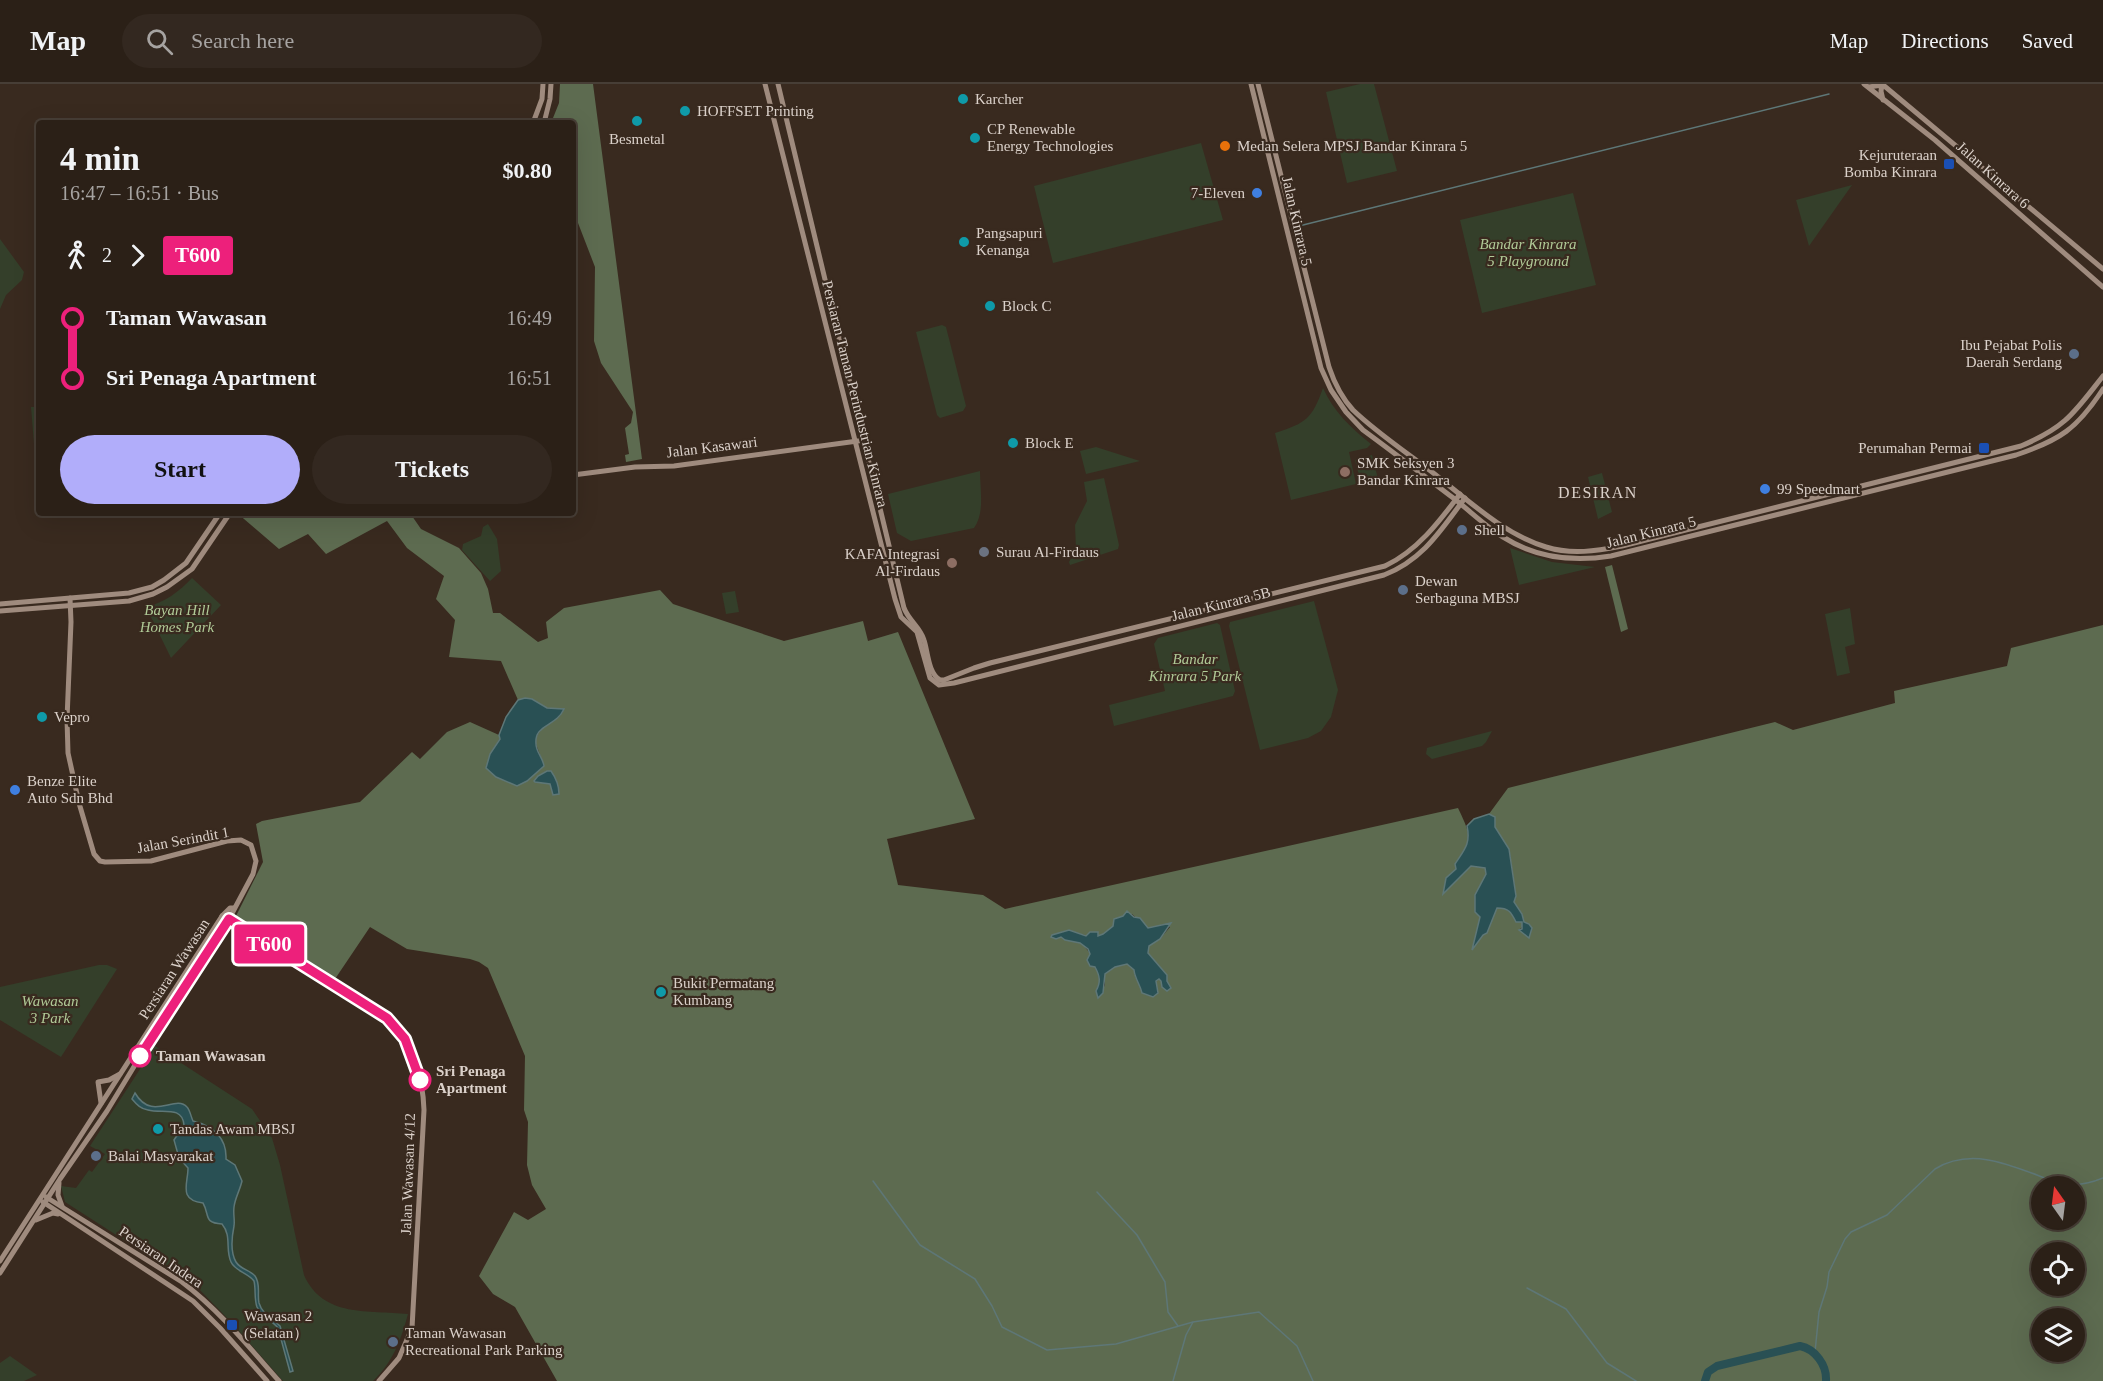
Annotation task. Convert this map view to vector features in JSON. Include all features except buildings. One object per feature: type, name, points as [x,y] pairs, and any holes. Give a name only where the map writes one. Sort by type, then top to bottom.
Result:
[{"type":"main road","points":[[534,120],[543,99],[543,84]]},
{"type":"main road","points":[[545,120],[550,99],[550,84]]},
{"type":"main road","name":"Persiaran Taman Perindustrian Kinrara","points":[[765,84],[899,612],[917,633],[928,674],[933,682],[939,685],[953,680]]},
{"type":"main road","name":"Persiaran Taman Perindustrian Kinrara","points":[[778,84],[904,608],[920,630],[935,677],[953,680]]},
{"type":"main road","name":"Jalan Kinrara 5","points":[[1251,84],[1325,380],[1346,412],[1363,430],[1503,537],[1533,551],[1552,557],[1589,559],[1611,556],[2016,455],[2064,435],[2080,420],[2103,389]]},
{"type":"main road","name":"Jalan Kinrara 5","points":[[1258,84],[1332,377],[1352,409],[1374,428],[1506,529],[1528,541],[1562,551],[1580,553],[1622,546],[2021,446],[2056,429],[2084,402],[2103,376]]},
{"type":"main road","points":[[1866,85],[1882,84],[1883,100]]},
{"type":"main road","name":"Jalan Kinrara 6","points":[[1882,84],[2103,269]]},
{"type":"main road","name":"Jalan Kinrara 6","points":[[1866,85],[1935,140],[2103,287]]},
{"type":"main road","name":"Jalan Kasawari","points":[[576,475],[635,467],[674,466],[865,441]]},
{"type":"main road","points":[[1943,466],[1957,469],[1966,460]]},
{"type":"main road","points":[[1444,491],[1449,504],[1448,509]]},
{"type":"main road","name":"Jalan Kinrara 5B","points":[[953,680],[974,668],[990,663],[1374,570],[1406,554],[1463,496]]},
{"type":"main road","name":"Jalan Kinrara 5B","points":[[953,680],[1384,575],[1401,567],[1428,546],[1453,514],[1458,502]]},
{"type":"main road","points":[[1453,514],[1472,513]]},
{"type":"main road","points":[[0,604],[129,593],[152,587],[182,567],[218,516]]},
{"type":"main road","points":[[0,611],[143,598],[167,587],[192,569],[228,516]]},
{"type":"main road","name":"Jalan Serindit 1","points":[[70,598],[68,753],[79,803],[94,854],[100,861],[105,862],[151,861],[227,841],[241,840],[254,849],[255,868],[234,908]]},
{"type":"main road","name":"Persiaran Wawasan","points":[[0,1261],[43,1199],[222,916],[230,908],[234,908]]},
{"type":"main road","name":"Persiaran Wawasan","points":[[0,1273],[34,1221],[43,1199],[60,1179],[107,1111],[234,908]]},
{"type":"main road","name":"Jalan Wawasan 4/12","points":[[222,916],[387,1018],[399,1031],[412,1056],[422,1090],[424,1110],[412,1328],[399,1358],[379,1381]]},
{"type":"main road","points":[[100,1107],[102,1100],[98,1082],[121,1074]]},
{"type":"main road","points":[[107,1111],[111,1091],[118,1088],[127,1078]]},
{"type":"main road","points":[[60,1179],[58,1195],[64,1209]]},
{"type":"main road","name":"Persiaran Indera","points":[[43,1199],[64,1209],[201,1296],[279,1381]]},
{"type":"main road","name":"Persiaran Indera","points":[[43,1199],[60,1215],[193,1301],[267,1381]]},
{"type":"main road","points":[[34,1221],[53,1214],[60,1215]]},
{"type":"green space","points":[[560,84],[593,84],[642,459],[626,462],[625,455],[629,454],[625,428],[631,423],[633,412],[601,363],[594,341],[595,267],[576,218],[576,120],[552,120],[559,103]]},
{"type":"green space","points":[[1360,84],[1374,84],[1397,171],[1347,183],[1326,92]]},
{"type":"green space","points":[[1201,143],[1223,220],[1053,263],[1034,186]]},
{"type":"green space","points":[[1852,185],[1809,246],[1796,200]]},
{"type":"green space","name":"Bandar Kinrara 5 Playground","points":[[1573,193],[1596,285],[1482,313],[1460,220]]},
{"type":"green space","points":[[0,239],[24,272],[22,280],[6,295],[0,309]]},
{"type":"green space","points":[[942,325],[946,327],[966,406],[963,411],[940,418],[937,415],[916,332]]},
{"type":"green space","points":[[1323,388],[1343,419],[1371,444],[1367,448],[1349,452],[1356,484],[1291,500],[1275,433],[1301,423],[1315,407]]},
{"type":"green space","points":[[31,407],[36,407],[36,468]]},
{"type":"green space","points":[[1096,447],[1140,461],[1086,474],[1080,451]]},
{"type":"green space","points":[[1372,455],[1379,483],[1362,487],[1355,460]]},
{"type":"green space","points":[[980,471],[981,508],[974,528],[911,541],[897,533],[888,494]]},
{"type":"green space","points":[[1602,473],[1612,512],[1598,519],[1588,477]]},
{"type":"green space","points":[[1104,478],[1118,549],[1070,565],[1069,562],[1076,549],[1075,525],[1087,501],[1084,482]]},
{"type":"green space","points":[[240,516],[412,516],[421,529],[459,548],[481,573],[488,589],[493,613],[500,613],[538,642],[548,638],[546,622],[564,608],[660,590],[673,604],[784,641],[863,621],[868,641],[898,632],[975,819],[887,839],[898,885],[983,895],[1005,909],[1458,808],[1469,841],[1456,864],[1456,869],[1446,878],[1444,893],[1471,866],[1485,868],[1480,917],[1473,949],[1497,908],[1507,910],[1516,922],[1522,922],[1523,926],[1519,930],[1532,928],[1524,922],[1514,902],[1516,896],[1509,849],[1495,827],[1495,817],[1489,814],[1508,788],[1775,722],[1793,730],[1895,703],[1894,691],[2007,666],[2011,648],[2103,625],[2103,1381],[557,1381],[515,1307],[493,1294],[479,1276],[514,1212],[528,1220],[546,1209],[532,1185],[527,1165],[528,1122],[524,1110],[525,1056],[488,968],[470,959],[407,949],[370,927],[335,979],[236,916],[263,862],[256,824],[360,802],[412,752],[420,759],[447,732],[470,722],[499,735],[500,738],[490,754],[486,768],[527,781],[544,766],[535,741],[538,735],[564,709],[547,708],[532,699],[518,700],[501,661],[449,657],[455,620],[436,599],[444,576],[407,548],[387,521],[326,554],[308,534],[279,549]],"holes":[[[1132,914],[1148,929],[1164,924],[1170,927],[1160,939],[1149,946],[1148,953],[1167,975],[1167,981],[1159,979],[1156,981],[1158,993],[1142,985],[1134,970],[1127,964],[1115,967],[1105,974],[1105,987],[1088,950],[1079,942],[1061,937],[1061,934],[1070,932],[1099,936]]]},
{"type":"green space","points":[[488,524],[497,539],[501,571],[490,581],[462,550],[463,544],[481,536],[483,527]]},
{"type":"green space","points":[[1510,548],[1552,562],[1595,567],[1519,585]]},
{"type":"green space","points":[[1612,565],[1628,629],[1621,632],[1605,567]]},
{"type":"green space","name":"Bayan Hill Homes Park","points":[[192,578],[221,605],[171,658],[146,607],[171,596]]},
{"type":"green space","points":[[735,591],[739,612],[726,614],[722,593]]},
{"type":"green space","points":[[1314,601],[1338,690],[1331,717],[1321,731],[1308,738],[1260,750],[1229,626],[1230,622]]},
{"type":"green space","points":[[1850,608],[1855,644],[1845,647],[1850,673],[1837,676],[1825,614]]},
{"type":"green space","name":"Bandar Kinrara 5 Park","points":[[1217,623],[1220,625],[1235,691],[1233,696],[1114,726],[1109,705],[1165,691],[1154,644],[1158,638]]},
{"type":"green space","points":[[1492,731],[1482,746],[1432,759],[1426,754],[1427,748]]},
{"type":"green space","name":"Wawasan 3 Park","points":[[99,965],[117,969],[61,1057],[0,1020],[0,987]]},
{"type":"green space","points":[[155,1046],[252,1109],[272,1138],[304,1275],[312,1289],[323,1299],[348,1309],[408,1314],[395,1350],[386,1366],[373,1381],[283,1381],[197,1287],[65,1202],[61,1186],[76,1188],[105,1154],[90,1146]]},
{"type":"green space","points":[[10,1356],[37,1375],[24,1381],[0,1381],[0,1363]]},
{"type":"water","points":[[532,699],[547,708],[564,709],[536,737],[536,747],[544,766],[527,781],[517,786],[496,777],[486,768],[490,754],[500,739],[499,735],[506,717],[518,700]]},
{"type":"water","points":[[547,771],[551,771],[554,776],[559,794],[553,795],[550,784],[534,781]]},
{"type":"water","points":[[1489,814],[1495,817],[1495,827],[1509,849],[1516,896],[1514,902],[1524,922],[1532,928],[1529,938],[1519,930],[1522,929],[1522,922],[1516,922],[1507,910],[1497,908],[1487,933],[1472,950],[1480,917],[1475,912],[1475,895],[1486,874],[1485,868],[1471,866],[1443,894],[1446,878],[1456,869],[1455,864],[1466,846],[1467,826],[1474,819]]},
{"type":"water","points":[[1127,911],[1134,917],[1140,918],[1148,928],[1171,923],[1160,939],[1149,946],[1148,953],[1167,975],[1171,988],[1167,991],[1162,987],[1159,979],[1156,981],[1158,993],[1153,997],[1142,993],[1134,970],[1127,964],[1115,967],[1105,974],[1103,993],[1098,998],[1096,991],[1099,976],[1095,967],[1090,966],[1087,960],[1090,954],[1088,949],[1080,943],[1061,937],[1056,939],[1051,937],[1069,930],[1086,936],[1090,932],[1098,932],[1098,936],[1113,926],[1114,919],[1123,916]]},
{"type":"water","points":[[135,1093],[149,1106],[182,1104],[188,1108],[193,1121],[207,1126],[221,1139],[226,1159],[235,1165],[242,1181],[234,1207],[232,1244],[234,1258],[242,1268],[257,1279],[260,1307],[280,1326],[293,1371],[290,1372],[278,1328],[257,1307],[254,1281],[235,1268],[231,1262],[228,1238],[222,1224],[209,1220],[203,1203],[190,1199],[187,1195],[188,1168],[179,1158],[174,1140],[184,1125],[180,1115],[141,1108],[132,1099]]},
{"type":"waterway","points":[[1299,226],[1829,94]]},
{"type":"waterway","points":[[1815,1352],[1819,1312],[1829,1272],[1845,1239],[1851,1232],[1887,1215],[1935,1169],[1951,1162],[1982,1159],[2014,1167],[2061,1184],[2082,1184],[2103,1178]]},
{"type":"waterway","points":[[873,1181],[920,1245],[975,1279],[1002,1327],[1047,1350],[1116,1344],[1193,1322],[1259,1312],[1297,1346],[1313,1381]]},
{"type":"waterway","points":[[1097,1192],[1137,1235],[1165,1282],[1168,1312],[1178,1326]]},
{"type":"waterway","points":[[1527,1288],[1566,1309],[1607,1363],[1636,1381]]},
{"type":"waterway","points":[[1173,1381],[1186,1335],[1193,1322]]},
{"type":"waterway","points":[[1705,1381],[1708,1372],[1717,1366],[1800,1346],[1811,1350],[1819,1359],[1826,1375],[1826,1381]]},
{"type":"bus line","name":"T600","points":[[140,1056],[229,919],[393,1023],[405,1039],[420,1080]]},
{"type":"place","name":"Karcher","points":[[963,99]]},
{"type":"place","name":"HOFFSET Printing","points":[[685,111]]},
{"type":"place","name":"Besmetal","points":[[637,121]]},
{"type":"place","name":"CP Renewable Energy Technologies","points":[[975,138]]},
{"type":"place","name":"Medan Selera MPSJ Bandar Kinrara 5","points":[[1225,146]]},
{"type":"place","name":"Kejuruteraan Bomba Kinrara","points":[[1949,164]]},
{"type":"place","name":"7-Eleven","points":[[1257,193]]},
{"type":"place","name":"Pangsapuri Kenanga","points":[[964,242]]},
{"type":"place","name":"Block C","points":[[990,306]]},
{"type":"place","name":"Ibu Pejabat Polis Daerah Serdang","points":[[2074,354]]},
{"type":"place","name":"Block E","points":[[1013,443]]},
{"type":"place","name":"Perumahan Permai","points":[[1984,448]]},
{"type":"place","name":"SMK Seksyen 3 Bandar Kinrara","points":[[1345,472]]},
{"type":"place","name":"99 Speedmart","points":[[1765,489]]},
{"type":"place","name":"Shell","points":[[1462,530]]},
{"type":"place","name":"Surau Al-Firdaus","points":[[984,552]]},
{"type":"place","name":"KAFA Integrasi Al-Firdaus","points":[[952,563]]},
{"type":"place","name":"Dewan Serbaguna MBSJ","points":[[1403,590]]},
{"type":"place","name":"Vepro","points":[[42,717]]},
{"type":"place","name":"Benze Elite Auto Sdn Bhd","points":[[15,790]]},
{"type":"place","name":"Bukit Permatang Kumbang","points":[[661,992]]},
{"type":"place","name":"Taman Wawasan","points":[[140,1056]]},
{"type":"place","name":"Sri Penaga Apartment","points":[[420,1080]]},
{"type":"place","name":"Tandas Awam MBSJ","points":[[158,1129]]},
{"type":"place","name":"Balai Masyarakat","points":[[96,1156]]},
{"type":"place","name":"Wawasan 2 (Selatan）","points":[[232,1325]]},
{"type":"place","name":"Taman Wawasan Recreational Park Parking","points":[[393,1342]]},
{"type":"district","name":"DESIRAN","points":[[1598,492]]}]
